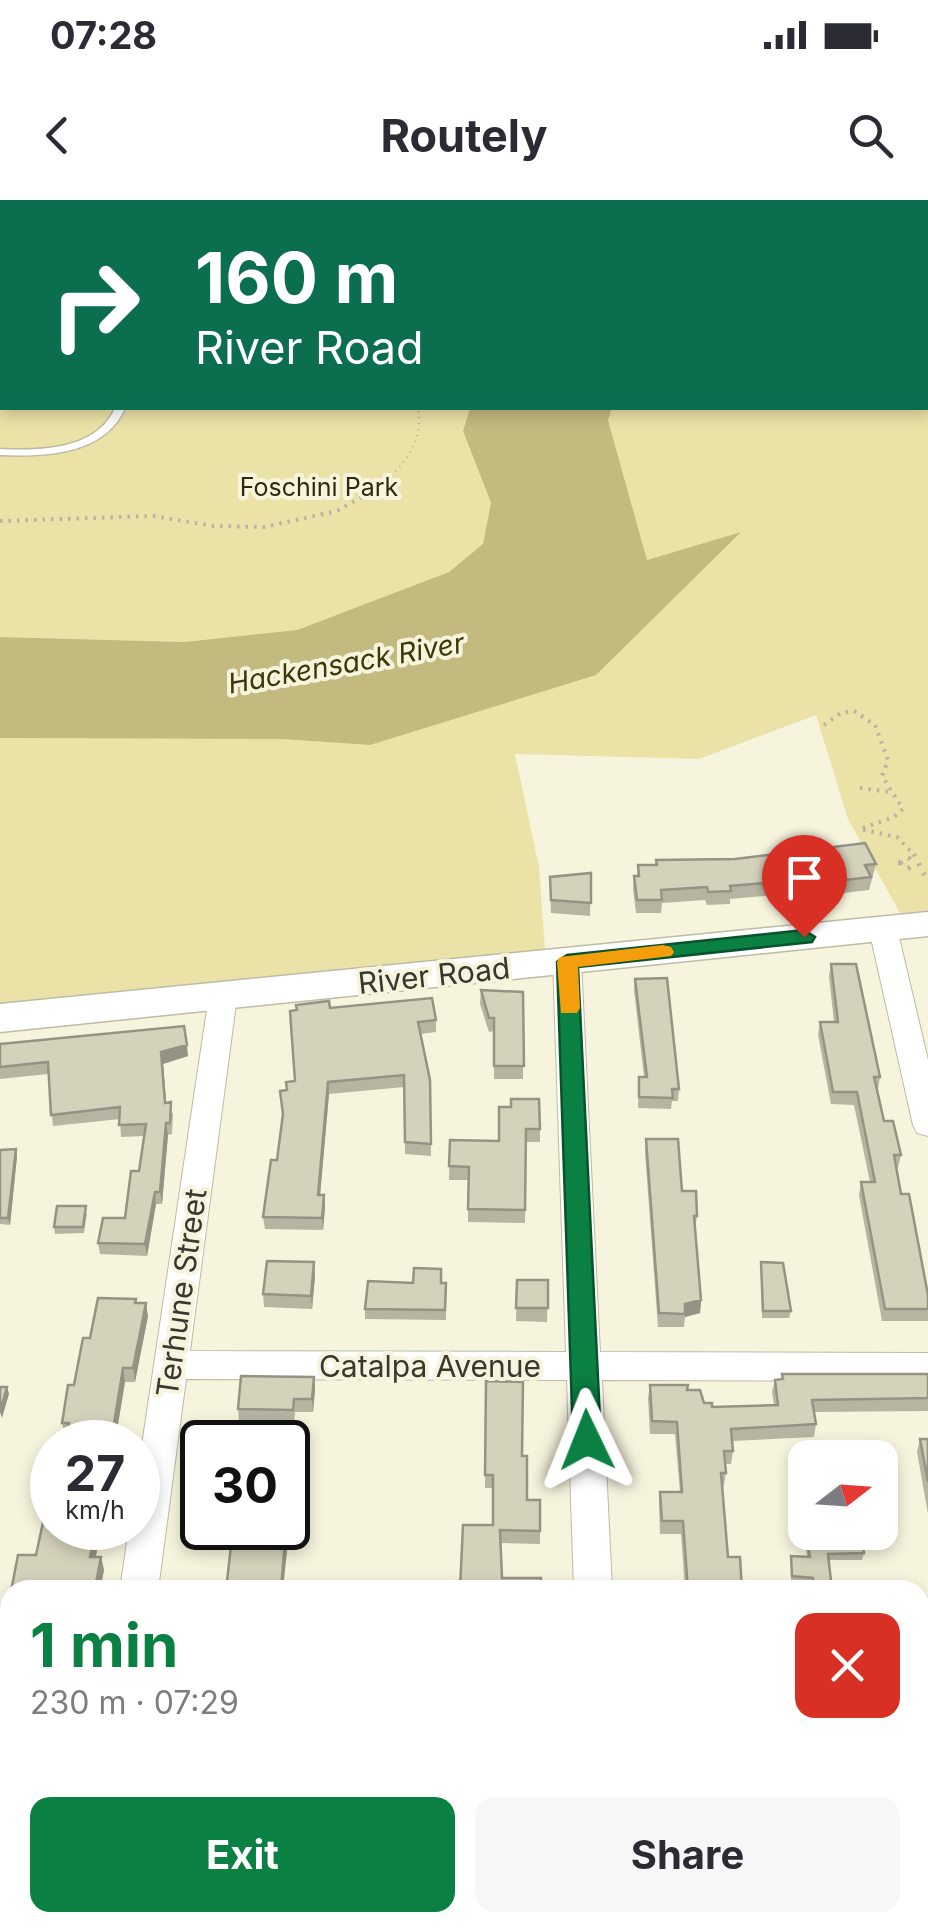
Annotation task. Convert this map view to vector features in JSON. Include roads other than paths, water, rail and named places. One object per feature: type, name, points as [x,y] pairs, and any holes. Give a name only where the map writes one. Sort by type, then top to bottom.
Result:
[{"type":"main road","name":"River Road","points":[[0,1018],[928,924]]},
{"type":"street","points":[[883,929],[928,1125]]},
{"type":"street","points":[[567,962],[593,1580]]},
{"type":"street","name":"Terhune Street","points":[[140,1580],[223,996]]},
{"type":"street","name":"Catalpa Avenue","points":[[171,1365],[928,1367]]},
{"type":"lane","points":[[0,452],[35,453],[74,445],[109,426],[119,410]]},
{"type":"water","name":"Hackensack River","points":[[469,410],[611,410],[608,420],[647,560],[741,532],[596,675],[370,745],[281,739],[0,738],[0,637],[184,642],[297,630],[449,572],[483,544],[491,503],[463,431]]},
{"type":"park label","name":"Foschini Park","points":[[319,487]]}]
